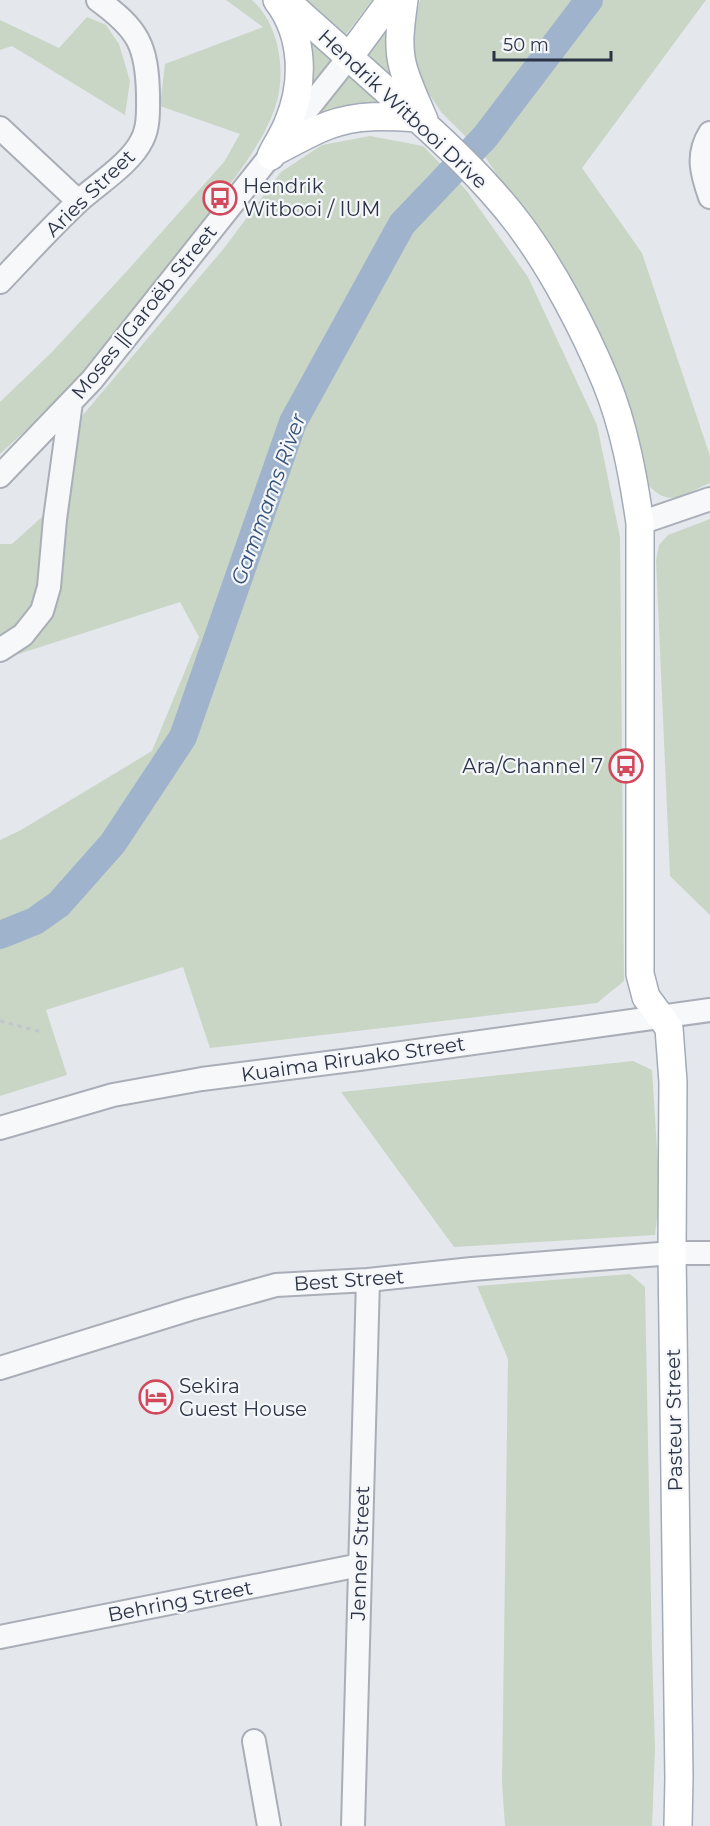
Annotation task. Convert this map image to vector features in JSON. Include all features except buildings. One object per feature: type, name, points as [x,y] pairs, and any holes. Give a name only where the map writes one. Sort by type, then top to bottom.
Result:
[{"type":"main road","points":[[272,154],[288,124],[301,73],[288,14],[277,0]]},
{"type":"main road","name":"Hendrik Witbooi Drive","points":[[285,0],[446,144],[518,223],[554,278],[606,382],[623,436],[640,523],[640,974],[646,998],[662,1016]]},
{"type":"main road","name":"Moses ǁGaroëb Street","points":[[349,57],[391,0]]},
{"type":"main road","points":[[272,154],[328,125],[358,117],[380,116],[422,122],[403,66],[400,26],[404,0]]},
{"type":"main road","name":"Pasteur Street","points":[[662,1016],[669,1028],[673,1082],[672,1253],[678,1826]]},
{"type":"street","name":"Aries Street","points":[[0,282],[78,201],[134,152],[143,139],[147,123],[147,68],[143,49],[133,31],[118,14],[98,0]]},
{"type":"street","name":"Moses ǁGaroëb Street","points":[[0,476],[92,380],[349,57]]},
{"type":"street","points":[[0,128],[78,201]]},
{"type":"street","points":[[710,133],[705,141],[701,158],[702,174],[710,197]]},
{"type":"street","points":[[0,650],[23,635],[42,611],[49,587],[55,519],[71,402]]},
{"type":"street","points":[[640,523],[710,499]]},
{"type":"street","name":"Kuaima Riruako Street","points":[[0,1128],[113,1095],[191,1081],[710,1010]]},
{"type":"street","name":"Best Street","points":[[0,1368],[276,1285],[368,1280],[672,1253],[710,1253]]},
{"type":"street","name":"Jenner Street","points":[[353,1826],[368,1280]]},
{"type":"street","name":"Behring Street","points":[[0,1637],[360,1565]]},
{"type":"street","points":[[254,1741],[268,1826]]},
{"type":"path","points":[[0,1021],[42,1032]]},
{"type":"green space","points":[[226,0],[252,0],[261,10],[274,33],[280,61],[280,88],[266,129],[232,182],[117,333],[53,404],[0,454],[0,402],[52,352],[127,271],[224,162],[240,134],[160,106],[165,64],[263,27]]},
{"type":"green space","points":[[297,0],[372,0],[344,37]]},
{"type":"green space","points":[[420,0],[706,0],[582,168],[642,253],[710,456],[710,483],[683,495],[668,498],[653,490],[645,481],[546,247],[483,154],[441,112],[418,77],[411,36]]},
{"type":"green space","points":[[398,5],[405,91],[364,52]]},
{"type":"green space","points":[[87,17],[106,25],[119,44],[130,81],[125,115],[12,46],[0,50],[0,20],[59,48]]},
{"type":"green space","points":[[294,26],[335,56],[301,103]]},
{"type":"green space","points":[[349,74],[396,115],[307,130]]},
{"type":"green space","points":[[370,136],[423,146],[466,190],[528,277],[597,425],[620,537],[624,981],[597,1003],[210,1048],[183,967],[46,1010],[67,1075],[0,1096],[0,840],[21,830],[152,751],[199,637],[180,602],[0,660],[0,544],[12,544],[54,506],[65,436],[225,247],[281,172],[322,145]]},
{"type":"green space","points":[[710,519],[710,915],[670,876],[656,560],[659,545],[668,535]]},
{"type":"green space","points":[[633,1061],[652,1070],[660,1195],[655,1235],[454,1247],[341,1092]]},
{"type":"green space","points":[[630,1274],[645,1287],[655,1748],[652,1826],[505,1826],[502,1783],[508,1359],[477,1286]]},
{"type":"waterway","name":"Gammams River","points":[[0,935],[35,921],[59,904],[113,843],[183,737],[293,422],[402,224],[485,137],[589,0]]},
{"type":"place","name":"Hendrik Witbooi / IUM","points":[[220,198]]},
{"type":"place","name":"Ara/Channel 7","points":[[626,766]]},
{"type":"place","name":"Sekira Guest House","points":[[156,1397]]}]
